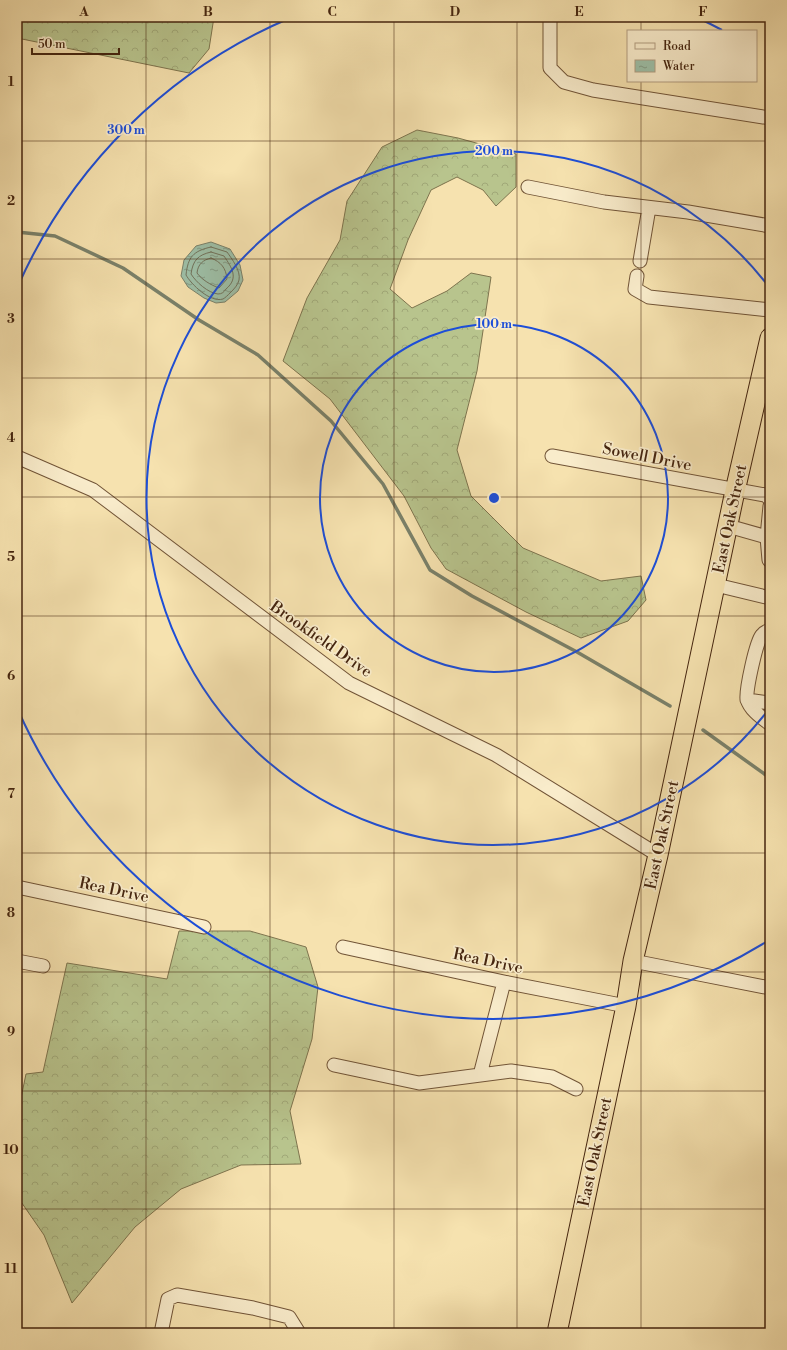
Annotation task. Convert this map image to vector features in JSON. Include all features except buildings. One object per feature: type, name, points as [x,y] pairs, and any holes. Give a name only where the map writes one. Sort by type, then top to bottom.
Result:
[{"type":"highway","name":"East Oak Street","points":[[557,1333],[626,1006],[633,961],[658,855],[735,491],[770,338]]},
{"type":"street","points":[[550,17],[550,68],[564,82],[593,90],[770,118]]},
{"type":"street","points":[[528,187],[604,202],[688,212],[770,226]]},
{"type":"street","points":[[640,261],[649,208]]},
{"type":"street","points":[[637,276],[635,289],[649,297],[770,310]]},
{"type":"street","name":"Sowell Drive","points":[[552,456],[735,491],[765,495],[770,500]]},
{"type":"street","name":"Brookfield Drive","points":[[17,457],[93,490],[349,683],[496,755],[658,855]]},
{"type":"street","points":[[770,506],[767,537],[770,561]]},
{"type":"street","points":[[728,526],[767,537]]},
{"type":"street","points":[[716,585],[770,598]]},
{"type":"street","points":[[770,630],[761,635],[757,644],[747,690],[748,700],[757,714],[770,724]]},
{"type":"street","points":[[748,700],[770,703]]},
{"type":"street","name":"Rea Drive","points":[[17,887],[204,927]]},
{"type":"street","name":"Rea Drive","points":[[343,947],[504,982],[626,1006]]},
{"type":"street","points":[[17,961],[43,966]]},
{"type":"street","points":[[633,961],[770,988]]},
{"type":"street","points":[[480,1076],[504,982]]},
{"type":"street","points":[[334,1065],[419,1083],[511,1071],[552,1077],[576,1089]]},
{"type":"street","points":[[161,1333],[168,1299],[177,1295],[253,1308],[289,1317],[299,1333]]},
{"type":"green space","points":[[17,17],[214,17],[209,49],[189,73],[17,38]]},
{"type":"green space","points":[[417,130],[458,138],[516,154],[516,187],[496,206],[483,190],[457,177],[431,190],[408,240],[390,289],[412,308],[447,291],[471,273],[491,277],[477,371],[457,450],[471,496],[523,548],[601,581],[641,576],[646,600],[628,621],[581,638],[526,612],[446,569],[431,548],[404,496],[330,399],[283,361],[307,298],[340,240],[347,201],[382,147]]},
{"type":"green space","points":[[179,931],[250,931],[306,947],[318,987],[312,1039],[290,1111],[301,1164],[241,1165],[181,1189],[135,1227],[72,1303],[44,1235],[17,1196],[17,1117],[26,1074],[43,1072],[67,963],[167,979]]},
{"type":"water","points":[[211,242],[230,249],[240,265],[243,280],[238,291],[225,302],[216,303],[204,298],[188,287],[181,276],[184,260],[196,246]]},
{"type":"waterway","points":[[17,232],[55,236],[123,268],[199,320],[258,355],[331,421],[383,484],[430,570],[472,596],[577,652],[670,706]]},
{"type":"waterway","points":[[703,730],[770,778]]}]
